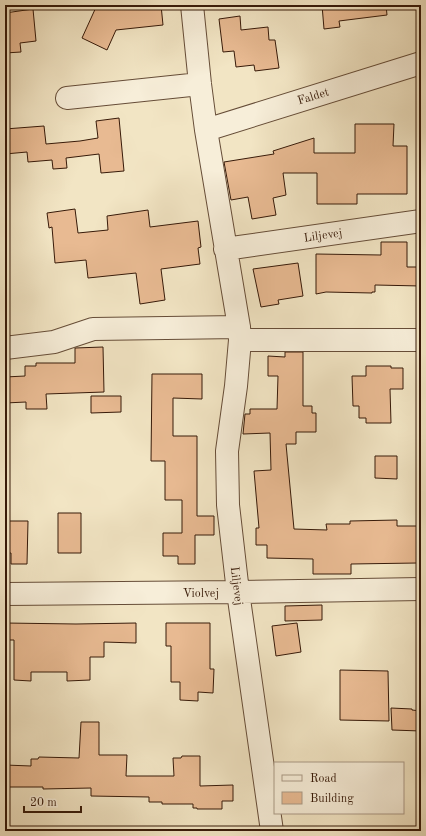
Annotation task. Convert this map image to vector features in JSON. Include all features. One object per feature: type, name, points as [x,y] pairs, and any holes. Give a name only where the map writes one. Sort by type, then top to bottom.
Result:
[{"type":"street","name":"Liljevej","points":[[192,5],[206,130],[240,334],[236,386],[227,451],[228,505],[238,592],[272,831]]},
{"type":"street","name":"Faldet","points":[[206,130],[421,63]]},
{"type":"street","points":[[67,98],[200,84]]},
{"type":"street","name":"Liljevej","points":[[225,248],[421,221]]},
{"type":"street","points":[[5,348],[54,342],[93,329],[421,340]]},
{"type":"street","name":"Violvej","points":[[5,594],[421,589]]},
{"type":"building","points":[[97,5],[161,5],[163,25],[116,30],[107,50],[82,38]]},
{"type":"building","points":[[322,5],[386,5],[387,15],[339,21],[340,27],[324,29]]},
{"type":"building","points":[[33,9],[36,41],[20,43],[21,52],[5,53],[5,13]]},
{"type":"building","points":[[240,16],[241,30],[268,27],[269,40],[275,40],[279,68],[255,71],[254,65],[236,67],[234,51],[223,52],[219,19]]},
{"type":"building","points":[[119,118],[124,171],[101,173],[99,154],[66,158],[67,168],[53,169],[52,160],[28,162],[27,152],[5,154],[5,129],[44,126],[46,144],[80,141],[98,138],[96,121]]},
{"type":"building","points":[[355,124],[394,124],[393,146],[407,146],[407,194],[357,194],[357,204],[317,204],[317,173],[283,173],[286,195],[273,198],[276,215],[252,219],[248,197],[231,200],[224,162],[274,154],[273,151],[314,138],[314,153],[355,153]]},
{"type":"building","points":[[75,209],[78,233],[108,230],[107,216],[148,210],[150,227],[198,221],[201,247],[198,248],[200,264],[161,269],[165,300],[140,304],[136,273],[88,278],[86,260],[55,263],[52,227],[49,228],[47,213]]},
{"type":"building","points":[[381,242],[407,242],[407,267],[421,267],[421,286],[375,285],[375,292],[372,293],[326,292],[316,294],[316,254],[381,255]]},
{"type":"building","points":[[298,263],[303,296],[278,300],[279,304],[261,307],[253,269]]},
{"type":"building","points":[[103,347],[104,392],[46,394],[47,409],[26,409],[26,402],[5,403],[5,377],[25,376],[25,366],[36,366],[36,363],[75,363],[75,348]]},
{"type":"building","points":[[285,352],[303,352],[303,406],[312,406],[312,413],[316,413],[316,432],[296,432],[296,444],[286,444],[294,529],[327,530],[326,524],[350,524],[350,521],[397,520],[397,526],[417,526],[417,563],[351,564],[351,574],[313,574],[313,559],[267,558],[267,545],[256,545],[256,528],[259,528],[254,471],[271,470],[270,433],[243,434],[245,414],[250,414],[250,409],[277,409],[278,376],[268,376],[268,356],[285,357]]},
{"type":"building","points":[[366,366],[391,366],[391,368],[403,368],[403,389],[390,389],[391,423],[366,423],[366,418],[359,418],[359,406],[353,406],[352,376],[366,376]]},
{"type":"building","points":[[152,374],[202,374],[202,399],[173,398],[173,436],[197,436],[197,516],[214,516],[214,535],[195,535],[195,564],[178,564],[178,556],[163,556],[163,533],[182,533],[182,500],[165,500],[165,461],[151,461]]},
{"type":"building","points":[[91,396],[121,396],[121,412],[91,413]]},
{"type":"building","points":[[375,456],[397,456],[397,479],[375,478]]},
{"type":"building","points":[[58,513],[81,513],[81,553],[58,553]]},
{"type":"building","points":[[5,521],[28,521],[27,564],[11,564],[11,553],[5,553]]},
{"type":"building","points":[[322,605],[322,620],[285,621],[285,606]]},
{"type":"building","points":[[5,623],[136,623],[136,643],[104,642],[104,657],[90,657],[90,680],[67,681],[67,672],[31,672],[31,681],[14,680],[14,640],[5,640]]},
{"type":"building","points":[[166,623],[210,623],[210,669],[214,669],[213,693],[198,692],[198,701],[180,700],[180,682],[171,682],[171,646],[166,646]]},
{"type":"building","points":[[297,623],[301,652],[276,656],[272,626]]},
{"type":"building","points":[[340,670],[388,671],[389,721],[340,720]]},
{"type":"building","points":[[391,708],[421,711],[421,731],[392,730]]},
{"type":"building","points":[[81,722],[99,722],[99,755],[127,755],[126,776],[174,776],[173,758],[181,758],[182,756],[200,756],[200,786],[233,785],[233,801],[222,801],[222,809],[197,809],[193,808],[193,804],[162,804],[162,802],[149,802],[149,797],[91,796],[91,788],[43,789],[43,787],[5,787],[5,765],[31,766],[31,759],[38,759],[39,757],[79,758]]}]
